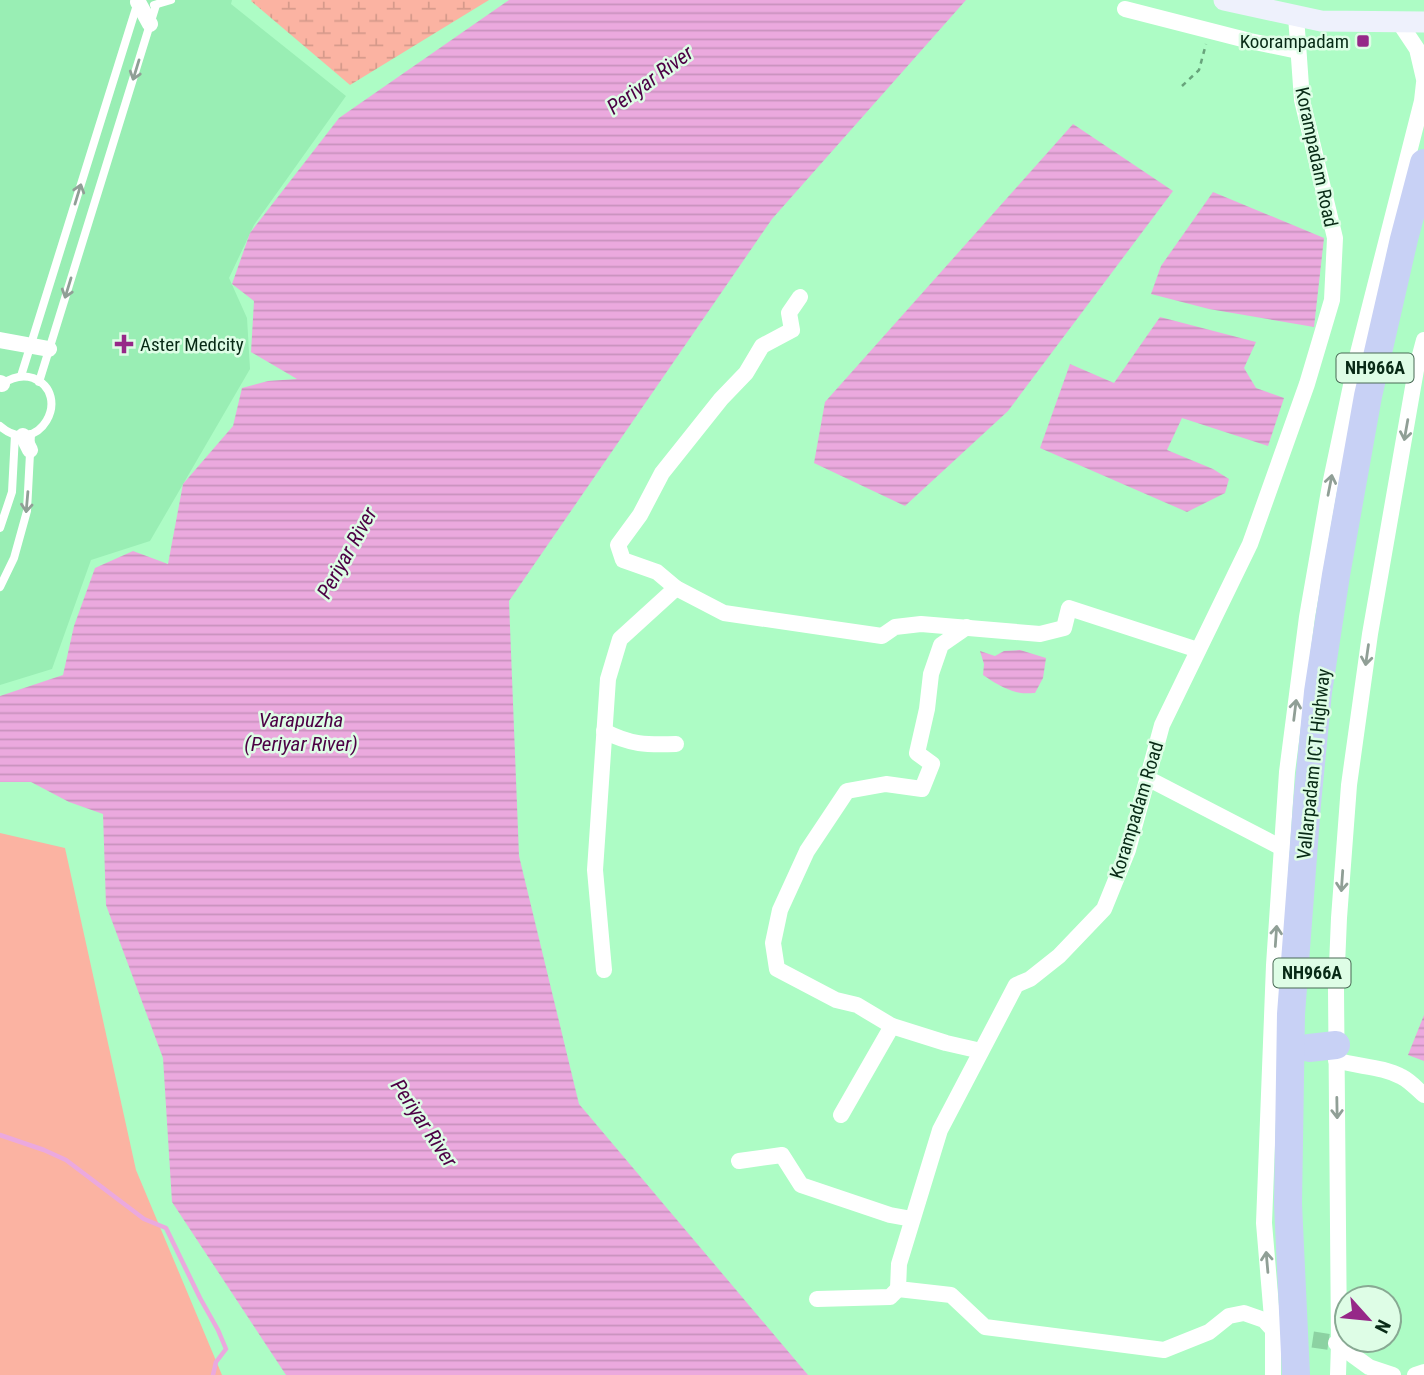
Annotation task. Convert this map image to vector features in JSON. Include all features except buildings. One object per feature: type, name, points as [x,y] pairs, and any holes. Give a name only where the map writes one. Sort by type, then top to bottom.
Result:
[{"type":"highway","name":"Vallarpadam ICT Highway","points":[[1315,1375],[1307,1201],[1327,1051],[1310,1012],[1345,574],[1368,396],[1424,163]]},
{"type":"highway","name":"Vallarpadam ICT Highway","points":[[1296,1375],[1282,1015],[1318,692],[1424,237]]},
{"type":"main road","points":[[1224,0],[1321,21],[1423,22]]},
{"type":"street","points":[[136,1],[150,24]]},
{"type":"street","points":[[1125,9],[1298,51]]},
{"type":"street","name":"Korampadam Road","points":[[898,1289],[898,1264],[940,1130],[1016,985],[1030,979],[1059,956],[1104,909],[1128,850],[1162,724],[1250,544],[1307,384],[1332,300],[1335,238],[1302,100],[1296,16]]},
{"type":"street","points":[[1273,1375],[1280,1333],[1264,1223],[1282,1015],[1282,848],[1289,759],[1307,617],[1323,524],[1357,357],[1422,101],[1424,81],[1417,49],[1399,22]]},
{"type":"street","points":[[1395,204],[1424,218]]},
{"type":"street","points":[[800,297],[789,313],[792,330],[762,346],[746,373],[721,399],[662,472],[640,514],[618,545],[623,560],[657,572],[676,588],[724,613],[882,636],[895,626],[921,624],[1040,634],[1064,628],[1069,608],[1198,650]]},
{"type":"street","points":[[1335,1284],[1327,1051],[1336,989],[1349,785],[1370,634],[1416,370],[1424,340]]},
{"type":"street","points":[[0,341],[49,349]]},
{"type":"street","points":[[604,970],[595,870],[608,680],[620,639],[676,588]]},
{"type":"street","points":[[967,627],[941,645],[931,674],[928,709],[917,753],[932,764],[922,789],[886,784],[847,791],[807,850],[780,910],[773,943],[777,969],[836,1000],[857,1005],[892,1027],[981,1051]]},
{"type":"street","points":[[604,731],[623,741],[647,745],[676,744]]},
{"type":"street","points":[[1147,778],[1282,848]]},
{"type":"street","points":[[841,1115],[892,1027]]},
{"type":"street","points":[[1327,1051],[1351,1065],[1374,1067],[1402,1077],[1424,1095]]},
{"type":"street","points":[[738,1161],[782,1155],[802,1185],[890,1215],[912,1219]]},
{"type":"street","points":[[817,1299],[890,1297],[898,1289],[951,1295],[985,1327],[1164,1350],[1209,1332],[1229,1316],[1244,1312],[1264,1321],[1280,1333]]},
{"type":"street","points":[[1337,1354],[1338,1375]]},
{"type":"street","points":[[1352,1354],[1369,1367],[1393,1375]]},
{"type":"street","points":[[1415,1375],[1424,1372]]},
{"type":"lane","points":[[21,376],[136,1],[156,5],[171,0]]},
{"type":"lane","points":[[39,382],[156,5]]},
{"type":"lane","points":[[0,528],[25,439],[41,429],[48,421],[51,410],[47,389],[30,377],[11,378],[1,384]]},
{"type":"lane","points":[[0,426],[25,439]]},
{"type":"lane","points":[[0,587],[14,558],[27,511],[25,439]]},
{"type":"path","points":[[1182,86],[1199,70],[1209,30]]},
{"type":"shaded area","name":"Aster Medcity","points":[[0,0],[232,0],[231,4],[346,96],[254,225],[229,278],[247,318],[250,369],[150,541],[91,560],[52,669],[0,685]]},
{"type":"green space","points":[[252,0],[489,0],[350,85]]},
{"type":"green space","points":[[0,833],[65,848],[136,1170],[222,1375],[0,1375]]},
{"type":"water","name":"Varapuzha (Periyar River)","points":[[509,0],[966,0],[772,219],[509,601],[519,856],[579,1104],[808,1375],[286,1375],[172,1202],[163,1058],[106,905],[103,814],[69,802],[31,782],[0,782],[0,696],[63,675],[74,626],[95,568],[133,551],[168,564],[183,484],[233,426],[242,388],[268,381],[297,379],[251,352],[254,301],[232,284],[250,233],[339,118]]},
{"type":"water","points":[[1073,124],[1173,191],[1008,411],[905,506],[814,463],[825,402]]},
{"type":"water","points":[[1213,192],[1324,238],[1314,327],[1209,309],[1151,294],[1161,266]]},
{"type":"water","points":[[1160,317],[1256,342],[1244,368],[1256,388],[1284,398],[1268,446],[1182,418],[1167,450],[1213,469],[1229,479],[1225,493],[1187,512],[1040,448],[1070,364],[1114,383]]},
{"type":"water","points":[[1020,650],[1046,658],[1043,678],[1035,693],[1012,691],[983,675],[984,664],[980,651],[995,656],[1004,651]]},
{"type":"water","points":[[1424,1015],[1424,1061],[1408,1055]]},
{"type":"waterway","points":[[0,1135],[66,1160],[144,1219],[166,1228],[226,1349],[216,1362],[213,1375]]},
{"type":"tunnel","points":[[1289,1336],[1333,1343]]},
{"type":"place","name":"Koorampadam","points":[[1363,41]]},
{"type":"place","name":"Aster Medcity","points":[[124,344]]},
{"type":"water label","name":"Periyar River","points":[[650,80]]},
{"type":"water label","name":"Periyar River","points":[[347,553]]},
{"type":"water label","name":"Periyar River","points":[[424,1123]]}]
